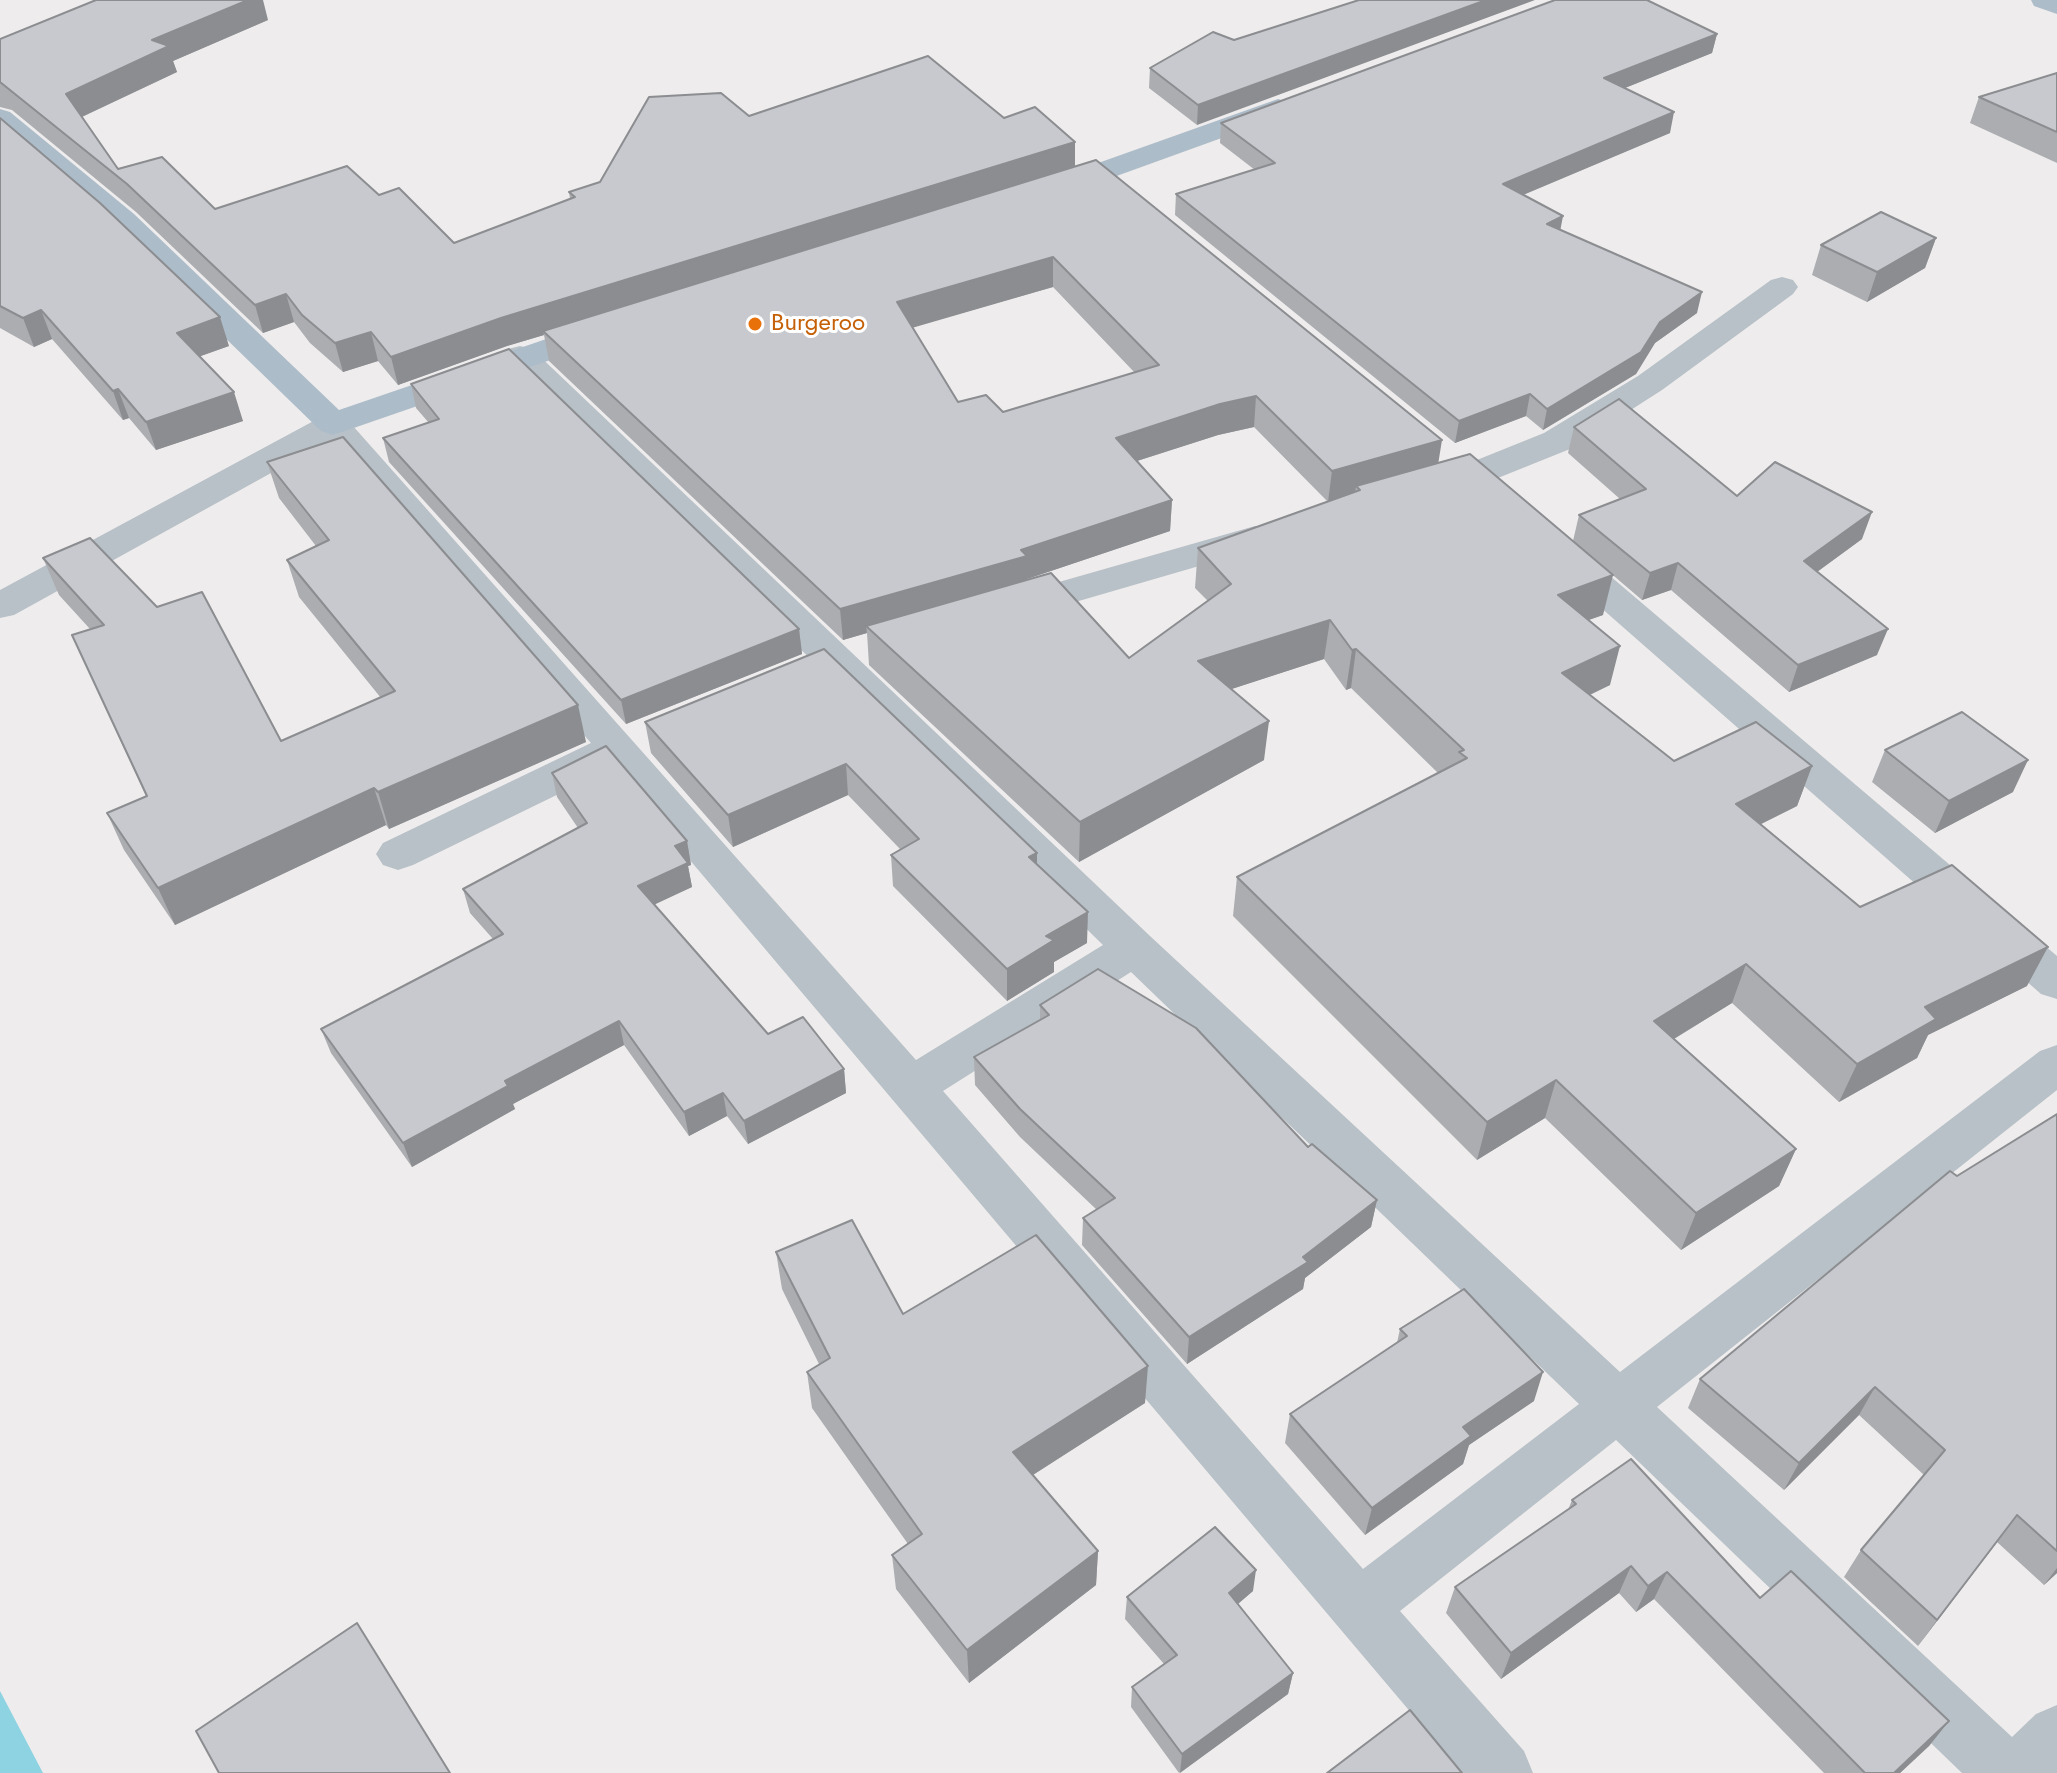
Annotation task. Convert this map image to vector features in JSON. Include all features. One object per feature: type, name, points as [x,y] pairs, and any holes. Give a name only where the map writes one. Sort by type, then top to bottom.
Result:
[{"type":"main road","points":[[2044,0],[2057,6]]},
{"type":"main road","points":[[1027,198],[1114,184],[1306,98]]},
{"type":"main road","points":[[0,118],[123,221],[333,424],[520,356],[625,324]]},
{"type":"street","points":[[1395,497],[1470,476],[1557,441],[1650,383],[1782,287]]},
{"type":"street","points":[[520,356],[852,654],[1134,948],[2006,1773]]},
{"type":"street","points":[[0,606],[333,424],[640,738],[911,1087],[1502,1773]]},
{"type":"street","points":[[1434,446],[2057,982]]},
{"type":"street","points":[[973,619],[1290,528]]},
{"type":"street","points":[[793,676],[852,654]]},
{"type":"street","points":[[398,854],[640,738]]},
{"type":"street","points":[[911,1087],[1134,948]]},
{"type":"street","points":[[1359,1607],[2057,1064]]},
{"type":"street","points":[[2020,1773],[2057,1735]]},
{"type":"water","points":[[0,1691],[43,1773],[0,1773]]},
{"type":"building","points":[[96,0],[248,0],[152,40],[169,46],[66,94],[118,169],[162,157],[215,209],[347,166],[379,195],[399,188],[454,243],[575,197],[569,192],[600,182],[649,97],[721,93],[749,116],[928,56],[1004,118],[1035,107],[1075,142],[501,318],[391,357],[371,332],[335,343],[302,315],[286,294],[255,305],[127,184],[0,82],[0,39]]},
{"type":"building","points":[[1359,0],[1486,0],[1198,105],[1150,68],[1213,32],[1234,40]]},
{"type":"building","points":[[1555,0],[1647,0],[1717,34],[1604,78],[1674,112],[1503,184],[1563,216],[1547,224],[1702,292],[1660,322],[1641,352],[1547,409],[1530,394],[1459,421],[1176,194],[1275,163],[1221,123]]},
{"type":"building","points":[[2057,73],[2057,132],[1979,97]]},
{"type":"building","points":[[0,118],[100,203],[220,317],[177,333],[234,392],[146,422],[118,389],[113,391],[41,310],[23,318],[0,306]]},
{"type":"building","points":[[1096,160],[1442,440],[1332,471],[1256,396],[1220,404],[1116,438],[1172,500],[1021,550],[1027,556],[840,609],[543,331]],"holes":[[[1053,257],[1159,365],[1003,412],[986,395],[958,402],[897,302]]]},
{"type":"building","points":[[1881,212],[1936,238],[1877,272],[1821,245]]},
{"type":"building","points":[[509,349],[799,629],[621,700],[383,438],[439,419],[411,384]]},
{"type":"building","points":[[1619,399],[1737,496],[1775,462],[1872,512],[1804,561],[1888,629],[1798,665],[1678,563],[1650,573],[1579,515],[1646,489],[1574,427]]},
{"type":"building","points":[[343,437],[578,705],[378,792],[374,788],[158,888],[107,813],[147,796],[72,635],[104,625],[43,558],[90,538],[157,607],[202,592],[281,741],[395,691],[287,560],[329,540],[267,462]]},
{"type":"building","points":[[1470,454],[1613,575],[1558,595],[1620,646],[1562,673],[1674,761],[1756,722],[1812,766],[1736,804],[1860,907],[1952,865],[2048,947],[1925,1007],[1936,1019],[1857,1064],[1746,964],[1654,1021],[1796,1149],[1696,1213],[1556,1080],[1487,1122],[1237,877],[1467,758],[1459,752],[1464,750],[1356,649],[1352,650],[1330,620],[1198,661],[1269,721],[1080,822],[866,626],[1051,573],[1129,658],[1231,584],[1198,548],[1360,490],[1356,486]]},
{"type":"building","points":[[824,649],[1037,853],[1029,857],[1088,912],[1046,936],[1054,940],[1007,969],[891,855],[919,839],[846,764],[728,815],[645,722]]},
{"type":"building","points":[[1962,712],[2028,760],[1949,801],[1885,750]]},
{"type":"building","points":[[606,746],[687,841],[675,846],[688,863],[638,886],[768,1034],[803,1017],[844,1069],[744,1121],[723,1093],[684,1112],[619,1021],[505,1081],[508,1086],[403,1143],[321,1029],[503,934],[463,889],[587,823],[552,773]]},
{"type":"building","points":[[1098,969],[1196,1028],[1308,1147],[1312,1144],[1377,1200],[1303,1257],[1308,1262],[1189,1337],[1083,1218],[1115,1198],[1020,1109],[974,1057],[1049,1015],[1040,1005]]},
{"type":"building","points":[[2057,1114],[2057,1551],[2017,1515],[1937,1620],[1861,1550],[1945,1450],[1875,1387],[1799,1463],[1700,1379],[1950,1171],[1957,1176]]},
{"type":"building","points":[[852,1220],[903,1314],[1036,1235],[1148,1366],[1013,1452],[1098,1551],[967,1650],[892,1555],[922,1534],[807,1372],[830,1358],[776,1252]]},
{"type":"building","points":[[1464,1289],[1543,1372],[1463,1427],[1471,1436],[1372,1508],[1290,1414],[1407,1336],[1400,1329]]},
{"type":"building","points":[[1631,1459],[1760,1598],[1791,1571],[1949,1721],[1894,1773],[1865,1773],[1667,1572],[1648,1586],[1631,1566],[1511,1653],[1455,1587],[1576,1504],[1572,1500]]},
{"type":"building","points":[[1215,1527],[1256,1570],[1229,1593],[1293,1673],[1182,1754],[1132,1687],[1177,1655],[1127,1597]]},
{"type":"building","points":[[357,1623],[450,1773],[219,1773],[196,1731]]},
{"type":"building","points":[[1410,1710],[1462,1773],[1327,1773]]},
{"type":"place","name":"Burgeroo","points":[[755,324]]}]
